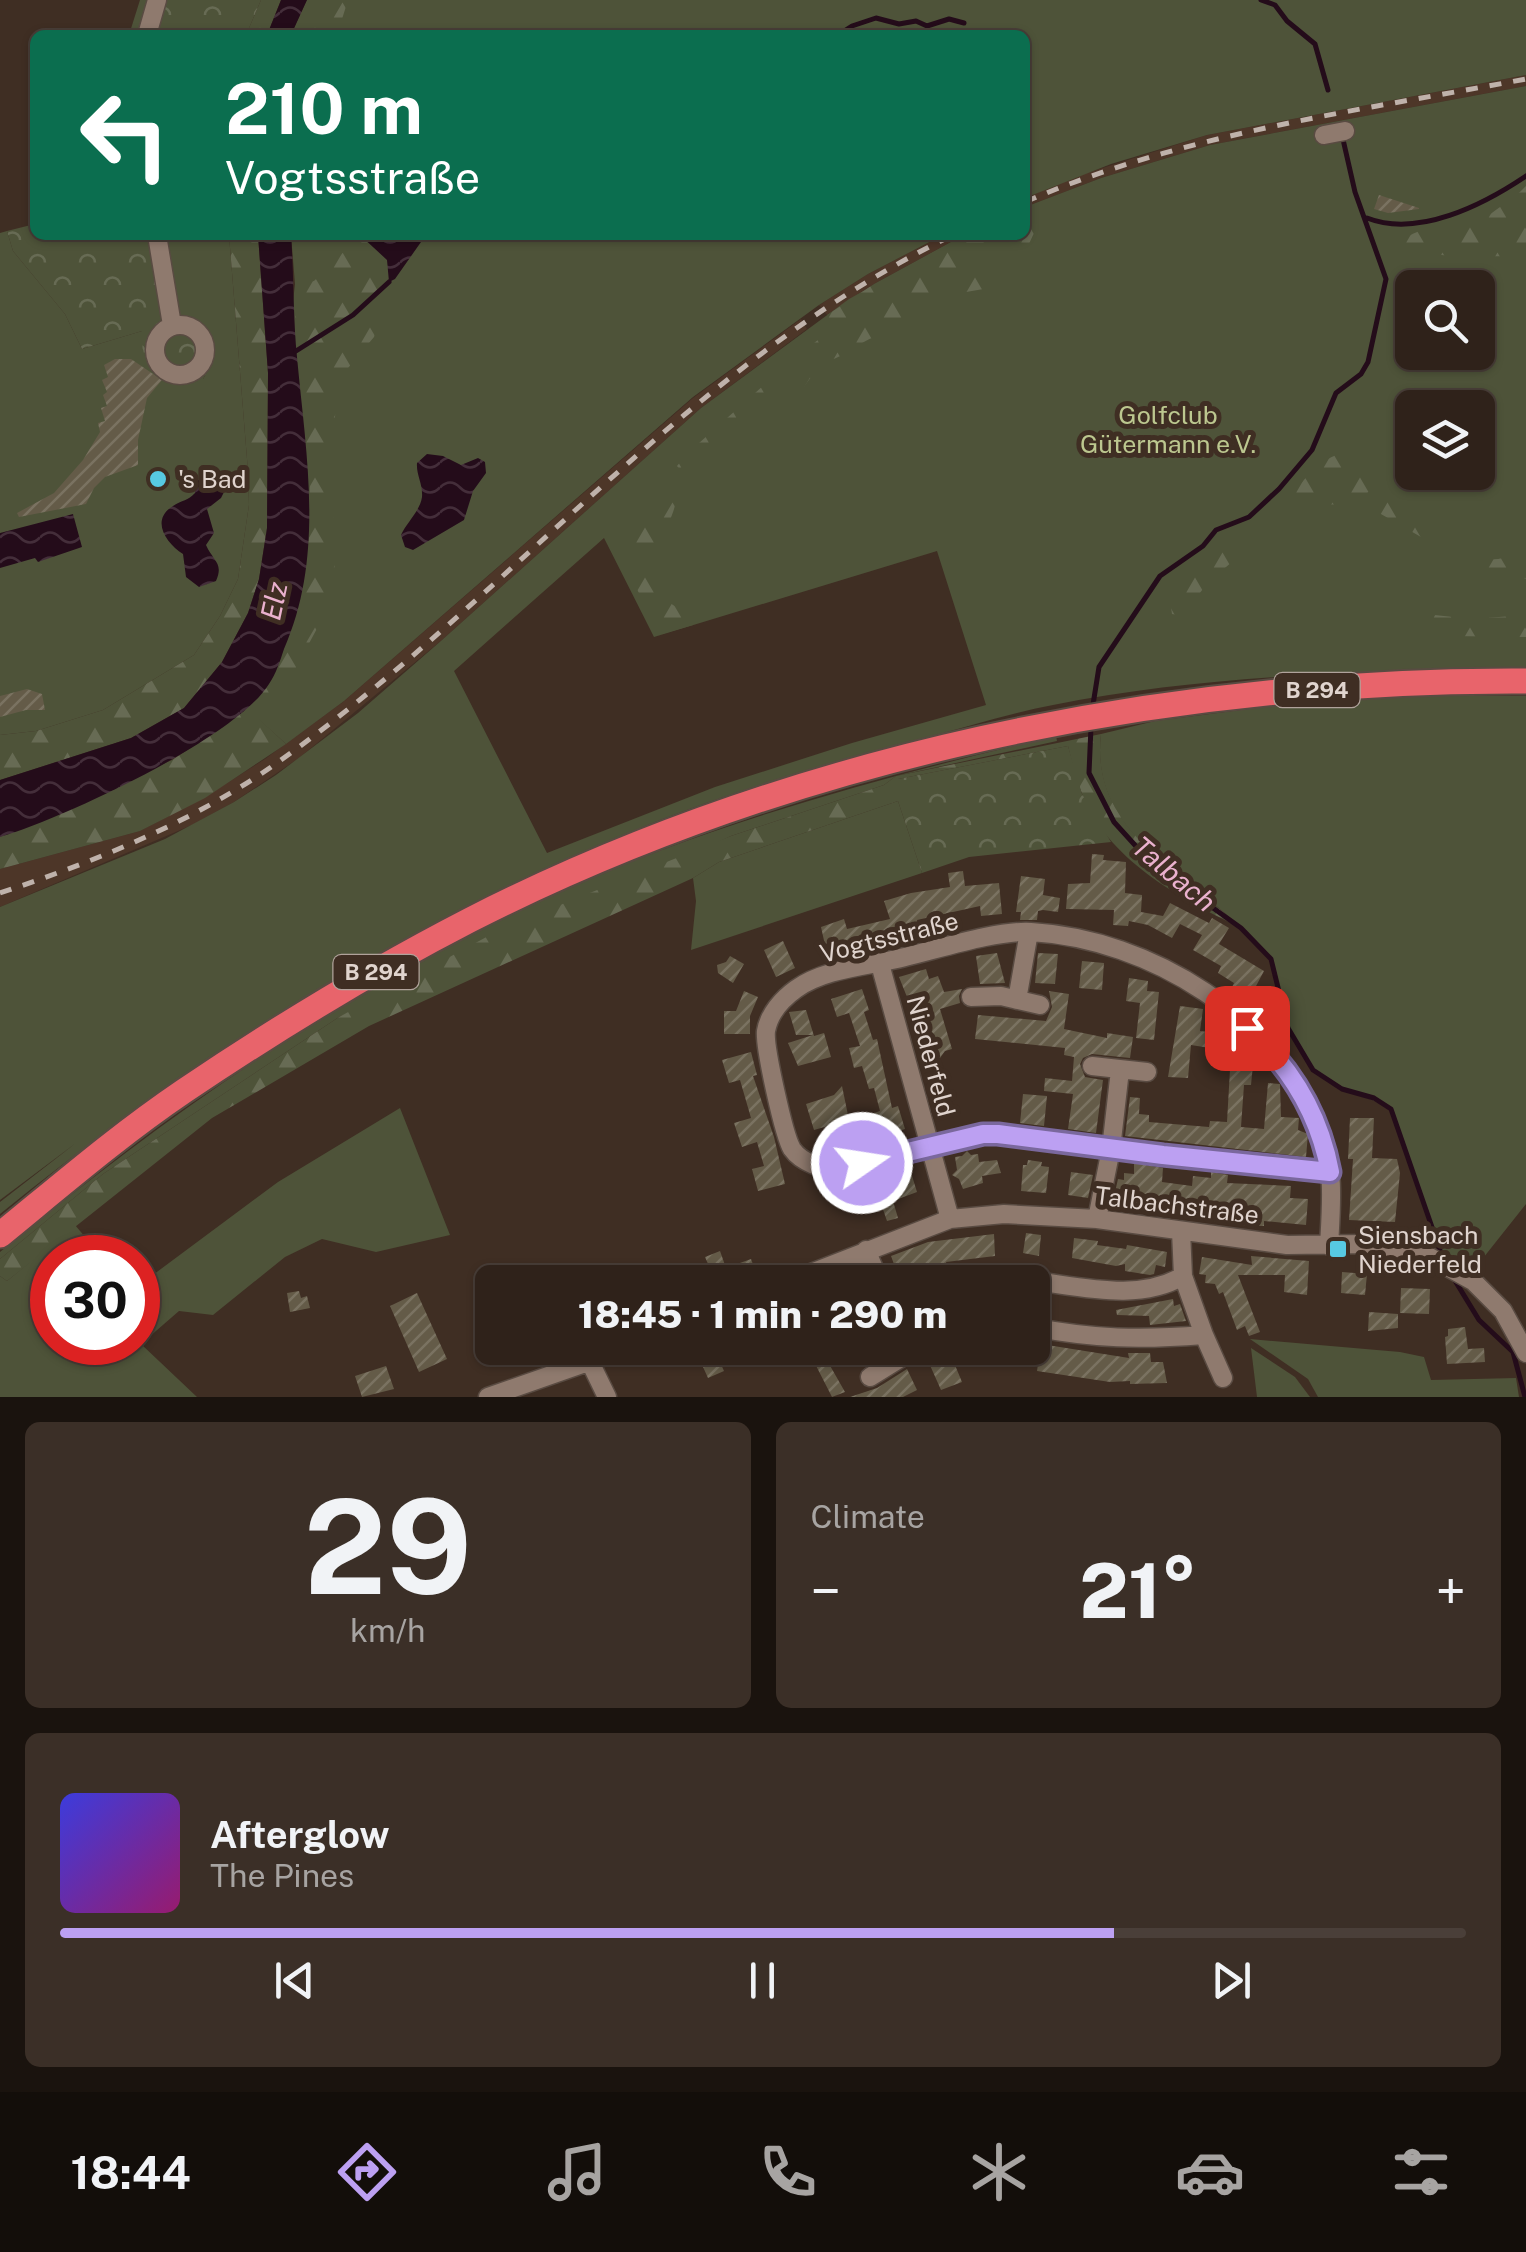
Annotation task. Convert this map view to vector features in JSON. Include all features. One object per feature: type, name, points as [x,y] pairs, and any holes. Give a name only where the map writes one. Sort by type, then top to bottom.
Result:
[{"type":"highway","name":"B 294","points":[[0,1236],[180,1094],[316,1007],[472,919],[624,851],[797,790],[1054,723],[1242,695],[1374,685],[1526,681]]},
{"type":"street","points":[[148,30],[157,0]]},
{"type":"street","points":[[158,240],[172,325]]},
{"type":"street","points":[[172,325],[190,326],[204,342],[204,358],[192,377],[173,374],[156,360],[157,339],[172,325]]},
{"type":"street","points":[[1017,1000],[1028,932]]},
{"type":"street","name":"Vogtsstraße","points":[[930,1147],[839,1169],[826,1169],[807,1161],[792,1149],[768,1063],[765,1035],[780,1003],[800,986],[836,972],[1028,932],[1098,944],[1139,956],[1180,977],[1226,1008],[1268,1046],[1304,1093],[1323,1136],[1330,1172],[1329,1246]]},
{"type":"street","name":"Niederfeld","points":[[880,964],[950,1220]]},
{"type":"street","points":[[972,996],[1040,1005]]},
{"type":"street","points":[[1092,1066],[1147,1072]]},
{"type":"street","points":[[1097,1219],[1111,1149],[1120,1070]]},
{"type":"street","points":[[930,1147],[998,1134],[1330,1172]]},
{"type":"street","name":"Talbachstraße","points":[[829,1265],[950,1220],[1004,1214],[1097,1219],[1287,1245],[1365,1244],[1424,1254],[1473,1281],[1503,1311],[1526,1353]]},
{"type":"street","points":[[1180,1231],[1183,1276],[1223,1378]]},
{"type":"street","points":[[866,1250],[873,1265]]},
{"type":"street","points":[[1050,1282],[1125,1291],[1164,1287],[1183,1276]]},
{"type":"street","points":[[1050,1331],[1088,1338],[1140,1340],[1204,1334]]},
{"type":"street","points":[[488,1397],[541,1389],[585,1365]]},
{"type":"street","points":[[591,1365],[607,1397]]},
{"type":"street","points":[[870,1377],[889,1365]]},
{"type":"shaded area","points":[[1526,75],[1526,86],[1210,145],[1101,178],[1030,205],[1030,196],[1071,178],[1207,135]]},
{"type":"shaded area","points":[[933,240],[955,240],[827,315],[819,305]]},
{"type":"shaded area","points":[[801,319],[807,329],[701,408],[442,640],[299,758],[192,825],[0,907],[0,869],[140,831],[265,759],[344,701],[693,398]]},
{"type":"green space","points":[[140,0],[261,0],[248,30],[131,30]]},
{"type":"green space","points":[[261,0],[281,0],[269,30],[248,30]]},
{"type":"green space","points":[[307,0],[1526,0],[1526,75],[1207,135],[1111,164],[1030,196],[1030,30],[293,30]]},
{"type":"green space","points":[[307,0],[348,0],[339,30],[293,30]]},
{"type":"green space","name":"Golfclub Gütermann e.V.","points":[[1526,86],[1526,667],[1289,676],[1112,695],[989,720],[697,806],[540,872],[377,956],[298,1002],[146,1103],[0,1214],[0,1202],[76,1143],[0,1200],[0,907],[165,839],[276,775],[358,713],[701,408],[849,299],[955,240],[1030,240],[1030,205],[1101,178],[1210,145]],"holes":[[[604,538],[654,637],[937,551],[986,705],[715,787],[547,853],[454,671]]]},
{"type":"green space","points":[[1526,186],[1526,256],[1445,255],[1405,245],[1407,237],[1424,229],[1477,226]]},
{"type":"green space","points":[[30,225],[30,240],[166,240],[177,317],[199,326],[210,340],[212,358],[203,379],[171,387],[143,364],[142,331],[82,349],[65,314],[13,251],[7,231]]},
{"type":"green space","points":[[1030,225],[1034,233],[1027,248],[993,246],[981,255],[980,266],[1001,272],[1035,267],[1040,275],[943,296],[894,335],[870,339],[839,357],[812,362],[793,360],[834,327],[827,315],[955,240],[1030,240]]},
{"type":"green space","name":"'s Bad","points":[[7,231],[13,251],[65,314],[82,349],[142,331],[203,379],[212,358],[210,339],[199,325],[177,317],[166,240],[229,240],[249,505],[238,579],[194,655],[103,710],[36,731],[0,735],[0,233]]},
{"type":"green space","points":[[229,240],[258,240],[268,373],[267,528],[259,579],[248,613],[222,662],[184,708],[131,738],[0,780],[0,735],[36,731],[103,710],[194,655],[238,579],[249,505]]},
{"type":"green space","points":[[291,240],[933,240],[819,305],[693,397],[344,701],[286,744],[246,708],[295,284]]},
{"type":"green space","points":[[356,240],[364,240],[387,260],[389,282],[378,307],[380,318],[374,337],[338,380],[332,453],[335,565],[320,623],[286,686],[259,719],[286,744],[205,798],[140,831],[0,869],[0,837],[172,760],[246,708],[297,620],[308,566],[310,478],[296,351],[295,284],[314,281]]},
{"type":"green space","points":[[783,368],[808,368],[811,377],[800,392],[787,394],[765,413],[737,427],[696,462],[694,475],[682,472],[677,466],[689,452]]},
{"type":"green space","points":[[1348,452],[1377,474],[1365,495],[1342,504],[1328,504],[1292,494],[1324,462]]},
{"type":"green space","points":[[670,475],[676,500],[656,552],[654,579],[667,601],[685,613],[693,625],[662,634],[633,581],[624,552],[630,525]]},
{"type":"green space","points":[[1386,490],[1450,541],[1477,556],[1500,559],[1526,546],[1526,579],[1475,568],[1367,506]]},
{"type":"green space","points":[[1203,551],[1236,554],[1208,582],[1183,616],[1172,614],[1167,580]]},
{"type":"green space","points":[[1425,614],[1472,619],[1526,615],[1526,637],[1450,636],[1428,625]]},
{"type":"green space","points":[[1407,696],[1526,696],[1526,1204],[1476,1267],[1437,1248],[1391,1109],[1328,1082],[1311,1067],[1288,1025],[1269,957],[1126,825],[1110,799],[1101,769],[1101,734],[1155,721],[1288,704]]},
{"type":"green space","points":[[1101,734],[1101,768],[1110,797],[1125,822],[1144,845],[1241,928],[1170,889],[1126,856],[1093,815],[1068,746],[898,779],[898,801],[719,862],[693,878],[369,1026],[212,1118],[65,1235],[30,1235],[30,1263],[7,1281],[0,1276],[0,1259],[103,1174],[339,1017],[503,928],[731,836],[884,785],[896,776]]},
{"type":"green space","points":[[1056,736],[1057,741],[900,775],[992,751]]},
{"type":"green space","points":[[1068,746],[1082,794],[1111,842],[969,857],[922,873],[898,801],[898,779]]},
{"type":"green space","points":[[896,776],[884,785],[731,836],[339,1017],[103,1174],[0,1259],[0,1252],[198,1100],[337,1008],[409,966],[558,892],[680,843]]},
{"type":"green space","points":[[898,801],[922,873],[691,950],[696,901],[693,878],[719,862]]},
{"type":"green space","points":[[400,1108],[450,1235],[376,1252],[322,1239],[285,1257],[213,1315],[179,1311],[160,1328],[160,1270],[278,1182]]},
{"type":"green space","points":[[75,1225],[83,1235],[63,1235]]},
{"type":"green space","points":[[30,1262],[30,1365],[160,1365],[160,1362],[197,1397],[0,1397],[0,1276],[7,1281]]},
{"type":"green space","points":[[1250,1339],[1424,1357],[1431,1380],[1516,1378],[1519,1397],[1318,1397],[1308,1379]]},
{"type":"green space","points":[[1251,1348],[1295,1377],[1310,1397],[1257,1397]]},
{"type":"water","points":[[281,0],[307,0],[293,30],[269,30]]},
{"type":"water","name":"Elz","points":[[258,240],[291,240],[308,468],[309,542],[297,614],[276,672],[251,705],[186,751],[104,795],[0,837],[0,780],[131,738],[184,708],[222,662],[248,613],[259,579],[267,528],[268,373]]},
{"type":"water","points":[[365,240],[424,240],[389,282],[387,260]]},
{"type":"water","points":[[427,454],[443,456],[461,465],[478,458],[485,462],[486,473],[473,491],[464,520],[413,550],[405,547],[401,535],[421,502],[417,463]]},
{"type":"water","points":[[210,473],[217,476],[225,490],[207,509],[214,533],[206,545],[219,570],[216,581],[199,587],[186,577],[183,554],[166,538],[162,518],[173,506],[192,496],[194,483]]},
{"type":"water","points":[[73,514],[82,547],[38,562],[35,558],[0,568],[0,533]]},
{"type":"building","points":[[1379,195],[1419,209],[1388,213],[1374,209]]},
{"type":"building","points":[[115,359],[131,359],[162,380],[147,398],[138,440],[138,465],[105,477],[86,504],[19,517],[17,513],[54,493],[83,460],[100,432],[98,423],[105,421],[101,408],[107,406],[103,395],[107,392],[102,380],[108,377],[104,365]]},
{"type":"building","points":[[27,689],[42,694],[45,710],[0,717],[0,696]]},
{"type":"building","points":[[1092,854],[1104,855],[1103,860],[1126,862],[1125,893],[1142,895],[1141,912],[1163,916],[1170,903],[1209,923],[1212,918],[1229,928],[1219,944],[1264,971],[1255,988],[1264,992],[1267,1000],[1263,1010],[1218,973],[1221,966],[1193,950],[1202,935],[1180,924],[1172,938],[1148,925],[1129,921],[1128,926],[1113,925],[1114,910],[1066,909],[1068,884],[1090,883]]},
{"type":"building","points":[[963,871],[965,886],[999,883],[1002,914],[981,916],[980,906],[917,920],[919,927],[849,946],[843,955],[827,954],[821,927],[844,919],[847,929],[890,919],[884,901],[950,887],[948,873]]},
{"type":"building","points":[[1021,876],[1045,879],[1043,895],[1060,898],[1058,912],[1038,911],[1037,920],[1020,920],[1021,912],[1016,912]]},
{"type":"building","points":[[783,941],[795,968],[776,977],[764,950]]},
{"type":"building","points":[[997,953],[1005,983],[980,984],[976,956]]},
{"type":"building","points":[[1038,953],[1058,954],[1055,984],[1035,983]]},
{"type":"building","points":[[730,956],[744,964],[733,983],[718,973],[717,965]]},
{"type":"building","points":[[1082,961],[1104,963],[1102,990],[1079,988]]},
{"type":"building","points":[[926,969],[929,979],[938,976],[944,992],[962,989],[960,1003],[940,1009],[952,1049],[940,1058],[928,1057],[923,1046],[919,1047],[916,1034],[921,1032],[899,977]]},
{"type":"building","points":[[1129,978],[1148,981],[1147,991],[1159,992],[1154,1040],[1136,1038],[1140,1003],[1126,1001]]},
{"type":"building","points":[[862,989],[869,1010],[864,1012],[873,1040],[877,1039],[892,1108],[898,1106],[905,1129],[875,1139],[868,1115],[880,1111],[874,1088],[869,1089],[862,1066],[854,1068],[849,1048],[860,1046],[849,1013],[837,1017],[831,999]]},
{"type":"building","points":[[744,991],[758,997],[750,1016],[750,1034],[724,1034],[724,1011],[736,1011]]},
{"type":"building","points":[[1049,991],[1069,994],[1064,1029],[1107,1038],[1107,1033],[1133,1037],[1130,1058],[1092,1054],[1080,1064],[1085,1077],[1103,1080],[1096,1133],[1068,1129],[1073,1094],[1044,1091],[1045,1078],[1072,1081],[1074,1057],[1064,1055],[1065,1048],[975,1039],[978,1015],[1046,1021],[1052,1007]]},
{"type":"building","points":[[1180,1006],[1203,1009],[1200,1031],[1218,1033],[1216,1049],[1191,1045],[1188,1078],[1168,1077]]},
{"type":"building","points":[[806,1010],[814,1036],[824,1033],[831,1057],[798,1066],[788,1043],[813,1035],[796,1035],[789,1012]]},
{"type":"building","points":[[751,1052],[757,1075],[753,1076],[785,1184],[758,1191],[752,1169],[764,1166],[757,1142],[742,1147],[734,1123],[751,1118],[740,1080],[729,1083],[722,1060]]},
{"type":"building","points":[[1231,1052],[1254,1055],[1251,1085],[1244,1085],[1241,1127],[1264,1129],[1268,1083],[1280,1084],[1281,1117],[1299,1118],[1298,1130],[1308,1134],[1306,1157],[1125,1136],[1130,1097],[1140,1098],[1139,1114],[1149,1115],[1149,1122],[1209,1127],[1210,1121],[1227,1122]]},
{"type":"building","points":[[842,1086],[849,1120],[814,1130],[806,1104],[834,1095]]},
{"type":"building","points":[[1023,1094],[1047,1096],[1044,1126],[1020,1123]]},
{"type":"building","points":[[1350,1118],[1374,1118],[1372,1158],[1397,1159],[1400,1173],[1395,1222],[1349,1220],[1353,1159],[1348,1159]]},
{"type":"building","points":[[967,1151],[978,1154],[979,1162],[997,1160],[1001,1173],[982,1176],[983,1183],[963,1189],[959,1179],[952,1175],[957,1170],[955,1157]]},
{"type":"building","points":[[1028,1160],[1049,1167],[1046,1193],[1021,1191],[1023,1165]]},
{"type":"building","points":[[1134,1163],[1163,1168],[1162,1182],[1192,1186],[1193,1176],[1211,1178],[1211,1172],[1228,1175],[1227,1183],[1291,1186],[1290,1198],[1308,1199],[1306,1225],[1264,1221],[1264,1226],[1230,1225],[1196,1217],[1196,1213],[1118,1202],[1118,1179],[1124,1180],[1124,1173],[1134,1174]]},
{"type":"building","points":[[909,1166],[917,1192],[893,1201],[898,1218],[887,1221],[869,1183]]},
{"type":"building","points":[[1071,1172],[1093,1175],[1088,1198],[1068,1195]]},
{"type":"building","points":[[1026,1233],[1041,1235],[1039,1256],[1023,1253]]},
{"type":"building","points":[[994,1234],[995,1256],[946,1262],[947,1265],[894,1265],[891,1256],[928,1242]]},
{"type":"building","points":[[1074,1238],[1098,1241],[1097,1245],[1167,1252],[1165,1267],[1156,1265],[1150,1275],[1125,1271],[1125,1264],[1072,1258]]},
{"type":"building","points":[[720,1251],[725,1265],[708,1265],[705,1257]]},
{"type":"building","points":[[1251,1256],[1309,1261],[1307,1295],[1284,1292],[1285,1275],[1238,1275],[1260,1332],[1249,1336],[1245,1326],[1237,1330],[1223,1292],[1219,1294],[1215,1284],[1205,1283],[1206,1275],[1199,1274],[1202,1257],[1252,1265]]},
{"type":"building","points":[[1342,1272],[1367,1274],[1365,1295],[1341,1293]]},
{"type":"building","points":[[1401,1288],[1430,1289],[1429,1314],[1400,1313]]},
{"type":"building","points":[[299,1291],[301,1298],[307,1296],[310,1308],[290,1312],[287,1293]]},
{"type":"building","points":[[417,1293],[447,1359],[419,1372],[390,1306]]},
{"type":"building","points":[[1173,1299],[1174,1306],[1180,1304],[1186,1321],[1150,1325],[1149,1316],[1117,1315],[1116,1310]]},
{"type":"building","points":[[1369,1312],[1398,1314],[1398,1328],[1368,1331]]},
{"type":"building","points":[[1465,1327],[1468,1349],[1484,1348],[1485,1362],[1447,1364],[1448,1329]]},
{"type":"building","points":[[1050,1345],[1129,1358],[1128,1353],[1150,1353],[1151,1362],[1163,1362],[1167,1383],[1130,1384],[1037,1371],[1038,1365],[1050,1365]]},
{"type":"building","points":[[702,1365],[721,1365],[724,1371],[708,1378]]},
{"type":"building","points":[[816,1365],[830,1365],[845,1392],[832,1397]]},
{"type":"building","points":[[930,1365],[955,1365],[962,1382],[941,1390]]},
{"type":"building","points":[[386,1366],[394,1389],[362,1397],[355,1376]]},
{"type":"building","points":[[907,1369],[917,1390],[903,1397],[850,1397],[877,1388]]},
{"type":"waterway","name":"Talbach","points":[[1261,0],[1275,5],[1287,21],[1315,44],[1328,90]]},
{"type":"waterway","points":[[846,30],[876,18],[899,24],[916,21],[927,26],[949,19],[964,23]]},
{"type":"waterway","name":"Talbach","points":[[1092,711],[1099,667],[1160,576],[1203,546],[1216,530],[1249,517],[1279,489],[1312,450],[1336,393],[1361,374],[1368,362],[1386,279],[1355,192],[1342,135]]},
{"type":"waterway","points":[[1367,218],[1407,224],[1428,221],[1490,198],[1526,176]]},
{"type":"waterway","points":[[296,351],[353,315],[389,282]]},
{"type":"waterway","name":"Talbach","points":[[1091,727],[1089,773],[1114,822],[1153,865],[1241,928],[1271,959],[1288,1028],[1313,1070],[1342,1089],[1374,1098],[1391,1109],[1442,1256]]},
{"type":"waterway","name":"Talbach","points":[[1454,1279],[1479,1320],[1513,1352],[1525,1397]]},
{"type":"railway","points":[[1030,200],[1085,178],[1209,141],[1526,79]]},
{"type":"railway","points":[[0,893],[142,839],[210,805],[274,765],[360,700],[603,485],[769,348],[858,287],[944,240]]},
{"type":"place","name":"'s Bad","points":[[158,479]]},
{"type":"place","name":"Siensbach Niederfeld","points":[[1338,1249]]},
{"type":"route","points":[[862,1163],[983,1134],[998,1134],[1330,1172],[1323,1136],[1304,1093],[1268,1046],[1247,1028]]}]
